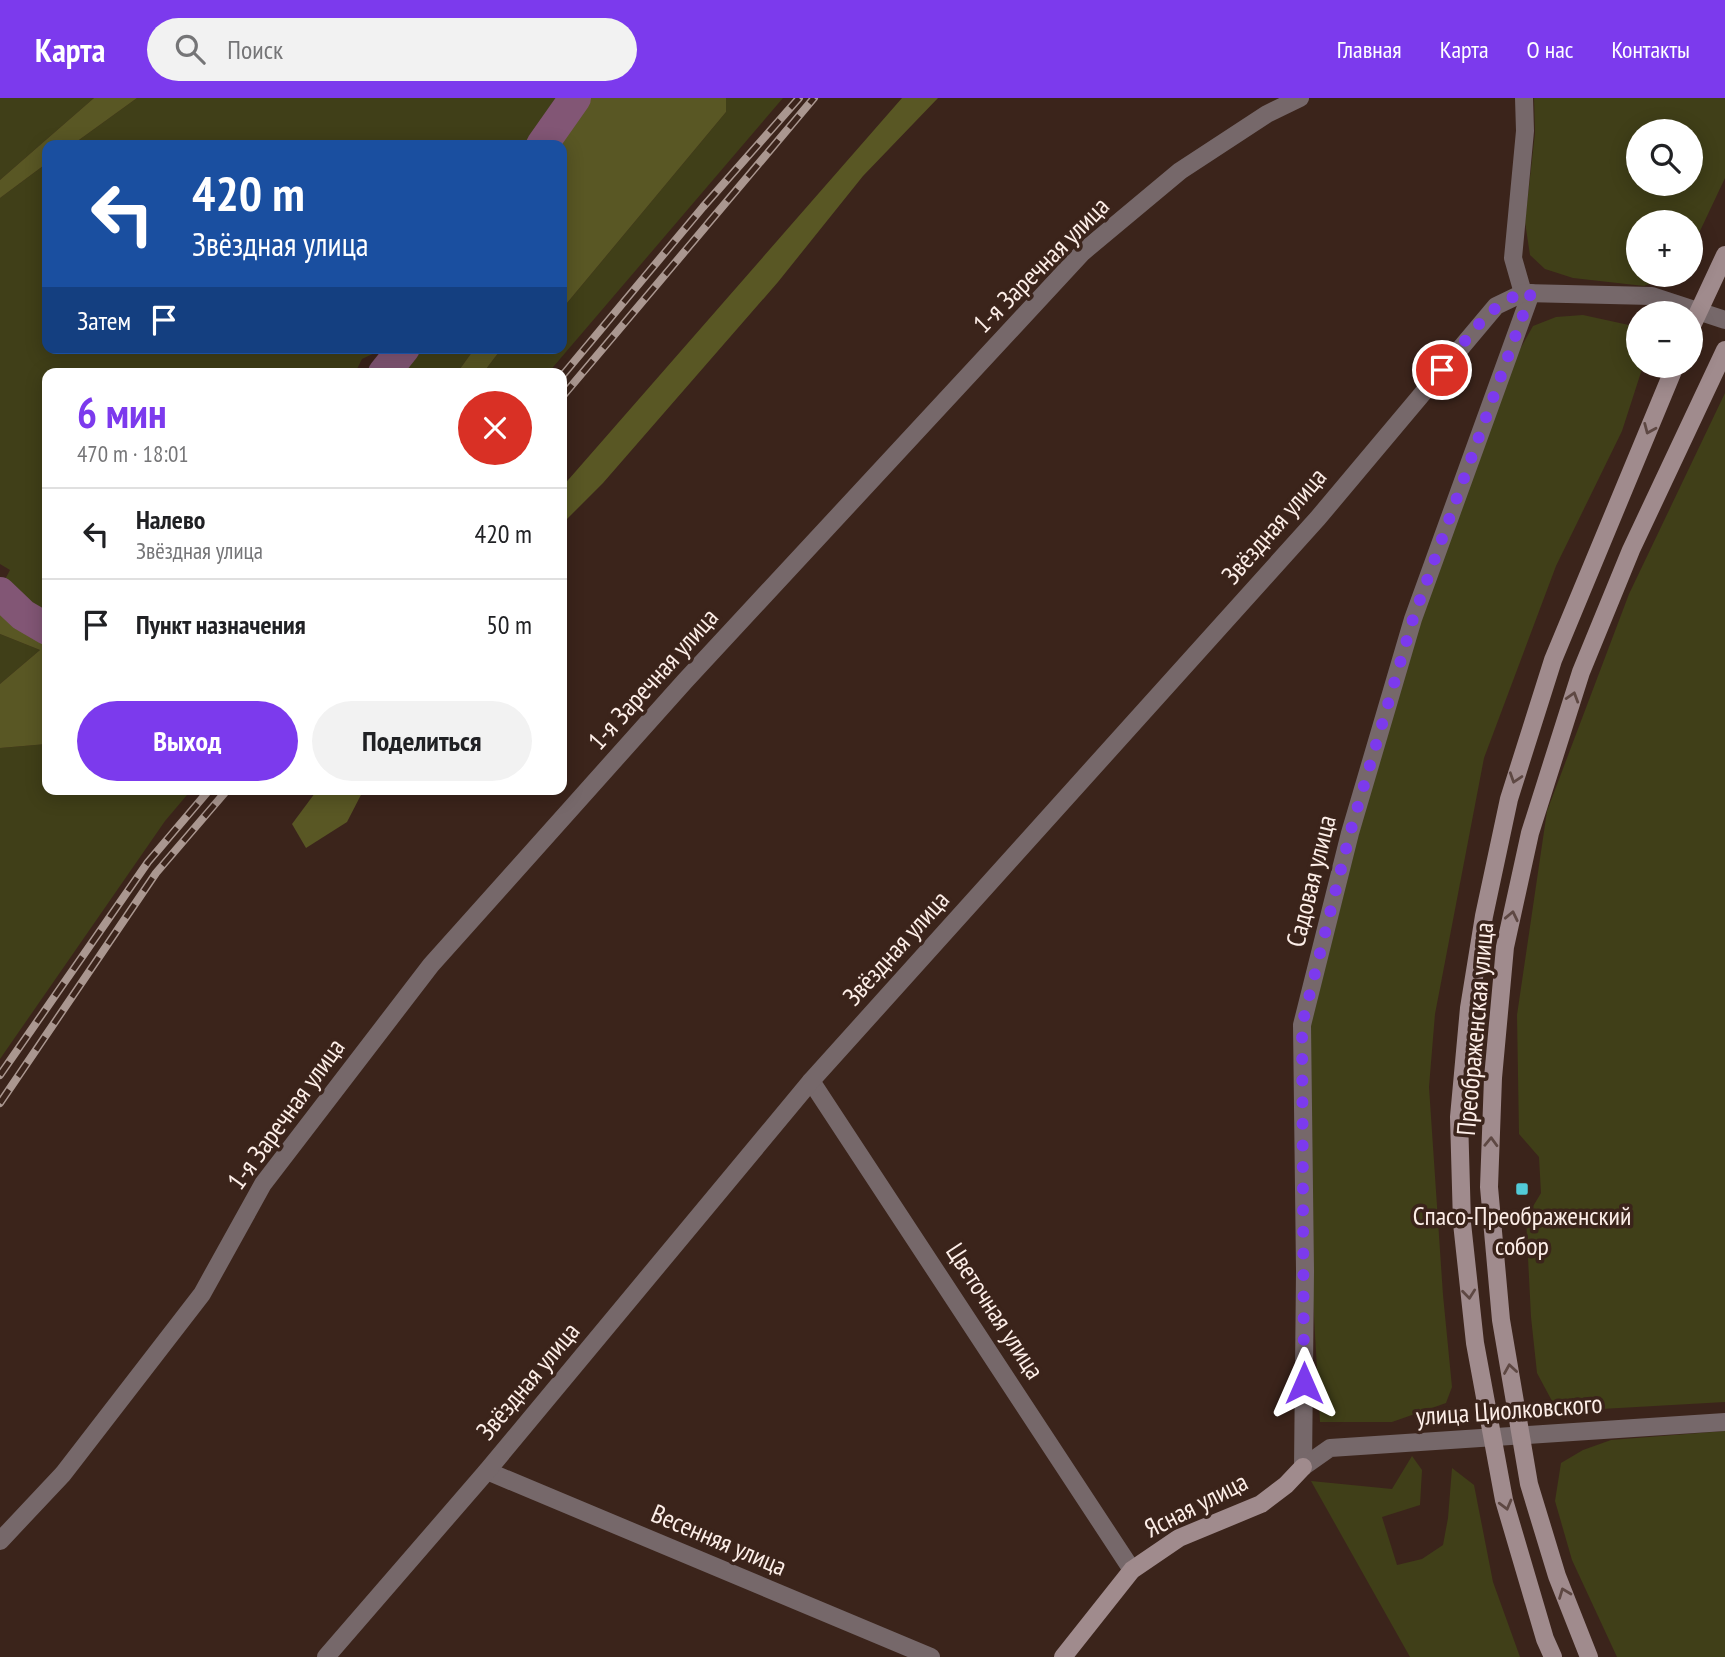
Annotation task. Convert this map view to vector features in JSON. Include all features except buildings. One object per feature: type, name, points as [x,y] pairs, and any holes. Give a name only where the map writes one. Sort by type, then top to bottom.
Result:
[{"type":"main road","points":[[1703,301],[1725,255]]},
{"type":"main road","name":"Преображенская улица","points":[[1589,1657],[1557,1576],[1533,1497],[1502,1320],[1489,1187],[1493,1078],[1505,947],[1530,833],[1581,672],[1631,550],[1725,350]]},
{"type":"main road","name":"Преображенская улица","points":[[1553,1657],[1545,1639],[1504,1500],[1475,1343],[1463,1237],[1459,1117],[1469,1008],[1508,799],[1553,660],[1670,378]]},
{"type":"main road","name":"Ясная улица","points":[[1063,1657],[1132,1570],[1179,1538],[1261,1504],[1286,1485],[1303,1467]]},
{"type":"street","name":"1-я Заречная улица","points":[[0,1541],[63,1474],[202,1294],[263,1184],[431,965],[685,681],[1083,252],[1180,171],[1267,114],[1300,98]]},
{"type":"street","points":[[1524,98],[1525,131],[1513,258],[1527,293],[1652,296],[1667,301]]},
{"type":"street","name":"Звёздная улица","points":[[326,1657],[487,1471],[811,1082],[1309,528],[1496,306],[1527,293]]},
{"type":"street","name":"Садовая улица","points":[[1303,1467],[1305,1271],[1302,1025],[1350,833],[1413,619],[1527,293]]},
{"type":"street","points":[[1703,313],[1725,320]]},
{"type":"street","name":"Цветочная улица","points":[[811,1082],[1132,1570]]},
{"type":"street","name":"улица Циолковского","points":[[1303,1467],[1330,1448],[1725,1422]]},
{"type":"street","name":"Весенняя улица","points":[[487,1471],[931,1657]]},
{"type":"shaded area","points":[[0,98],[94,98],[46,140],[42,140],[42,143],[0,180]]},
{"type":"shaded area","points":[[94,98],[137,98],[79,140],[46,140]]},
{"type":"shaded area","points":[[137,98],[568,98],[539,140],[79,140]]},
{"type":"shaded area","points":[[583,98],[726,98],[726,112],[567,303],[567,140],[554,140]]},
{"type":"shaded area","points":[[726,98],[783,98],[567,351],[567,303],[726,112]]},
{"type":"shaded area","points":[[902,98],[938,98],[863,176],[778,282],[603,483],[567,519],[567,481]]},
{"type":"shaded area","points":[[1534,98],[1725,98],[1725,178],[1703,225],[1703,210],[1626,210],[1626,284],[1573,278],[1545,269],[1530,255],[1525,222],[1535,133]]},
{"type":"shaded area","points":[[42,143],[42,167],[0,198],[0,180]]},
{"type":"shaded area","points":[[42,167],[42,354],[372,354],[362,359],[358,368],[42,368],[42,610],[25,610],[1,587],[10,570],[0,564],[0,198]]},
{"type":"shaded area","points":[[1583,315],[1626,324],[1626,378],[1639,378],[1622,431],[1556,566],[1484,758],[1435,1014],[1429,1087],[1452,1387],[1446,1403],[1392,1422],[1320,1422],[1303,1124],[1306,1012],[1357,812],[1493,397],[1533,326],[1556,317]]},
{"type":"shaded area","points":[[408,354],[471,354],[461,368],[406,368]]},
{"type":"shaded area","points":[[471,354],[497,354],[487,368],[461,368]]},
{"type":"shaded area","points":[[497,354],[564,354],[552,368],[487,368]]},
{"type":"shaded area","points":[[1725,393],[1725,1402],[1566,1411],[1552,1401],[1537,1373],[1526,1218],[1541,1193],[1539,1157],[1519,1134],[1517,1015],[1547,811],[1629,594]]},
{"type":"shaded area","points":[[0,596],[21,616],[42,629],[42,744],[0,748],[0,684],[40,650],[0,634]]},
{"type":"shaded area","points":[[0,634],[40,650],[0,684]]},
{"type":"shaded area","points":[[42,744],[42,795],[187,795],[165,821],[0,1059],[0,748]]},
{"type":"shaded area","points":[[314,795],[361,795],[347,822],[306,848],[292,824]]},
{"type":"shaded area","points":[[1725,1431],[1725,1657],[1617,1657],[1572,1560],[1555,1501],[1561,1463],[1583,1450],[1611,1440]]},
{"type":"shaded area","points":[[1412,1456],[1422,1470],[1420,1505],[1382,1517],[1397,1565],[1422,1559],[1443,1545],[1452,1468],[1474,1485],[1493,1582],[1520,1657],[1410,1657],[1311,1481],[1392,1489]]},
{"type":"waterway","points":[[546,140],[575,98]]},
{"type":"waterway","points":[[388,368],[399,354]]},
{"type":"waterway","points":[[0,593],[23,615],[42,626]]},
{"type":"railway","points":[[567,370],[703,207],[799,98]]},
{"type":"railway","points":[[567,391],[814,98]]},
{"type":"railway","points":[[0,1075],[148,862],[205,795]]},
{"type":"railway","points":[[0,1103],[156,873],[223,795]]},
{"type":"place","name":"Спасо-Преображенский собор","points":[[1522,1189]]},
{"type":"route","points":[[1304,1383],[1302,1025],[1350,833],[1413,619],[1531,293],[1522,293],[1496,306],[1442,370]]}]
